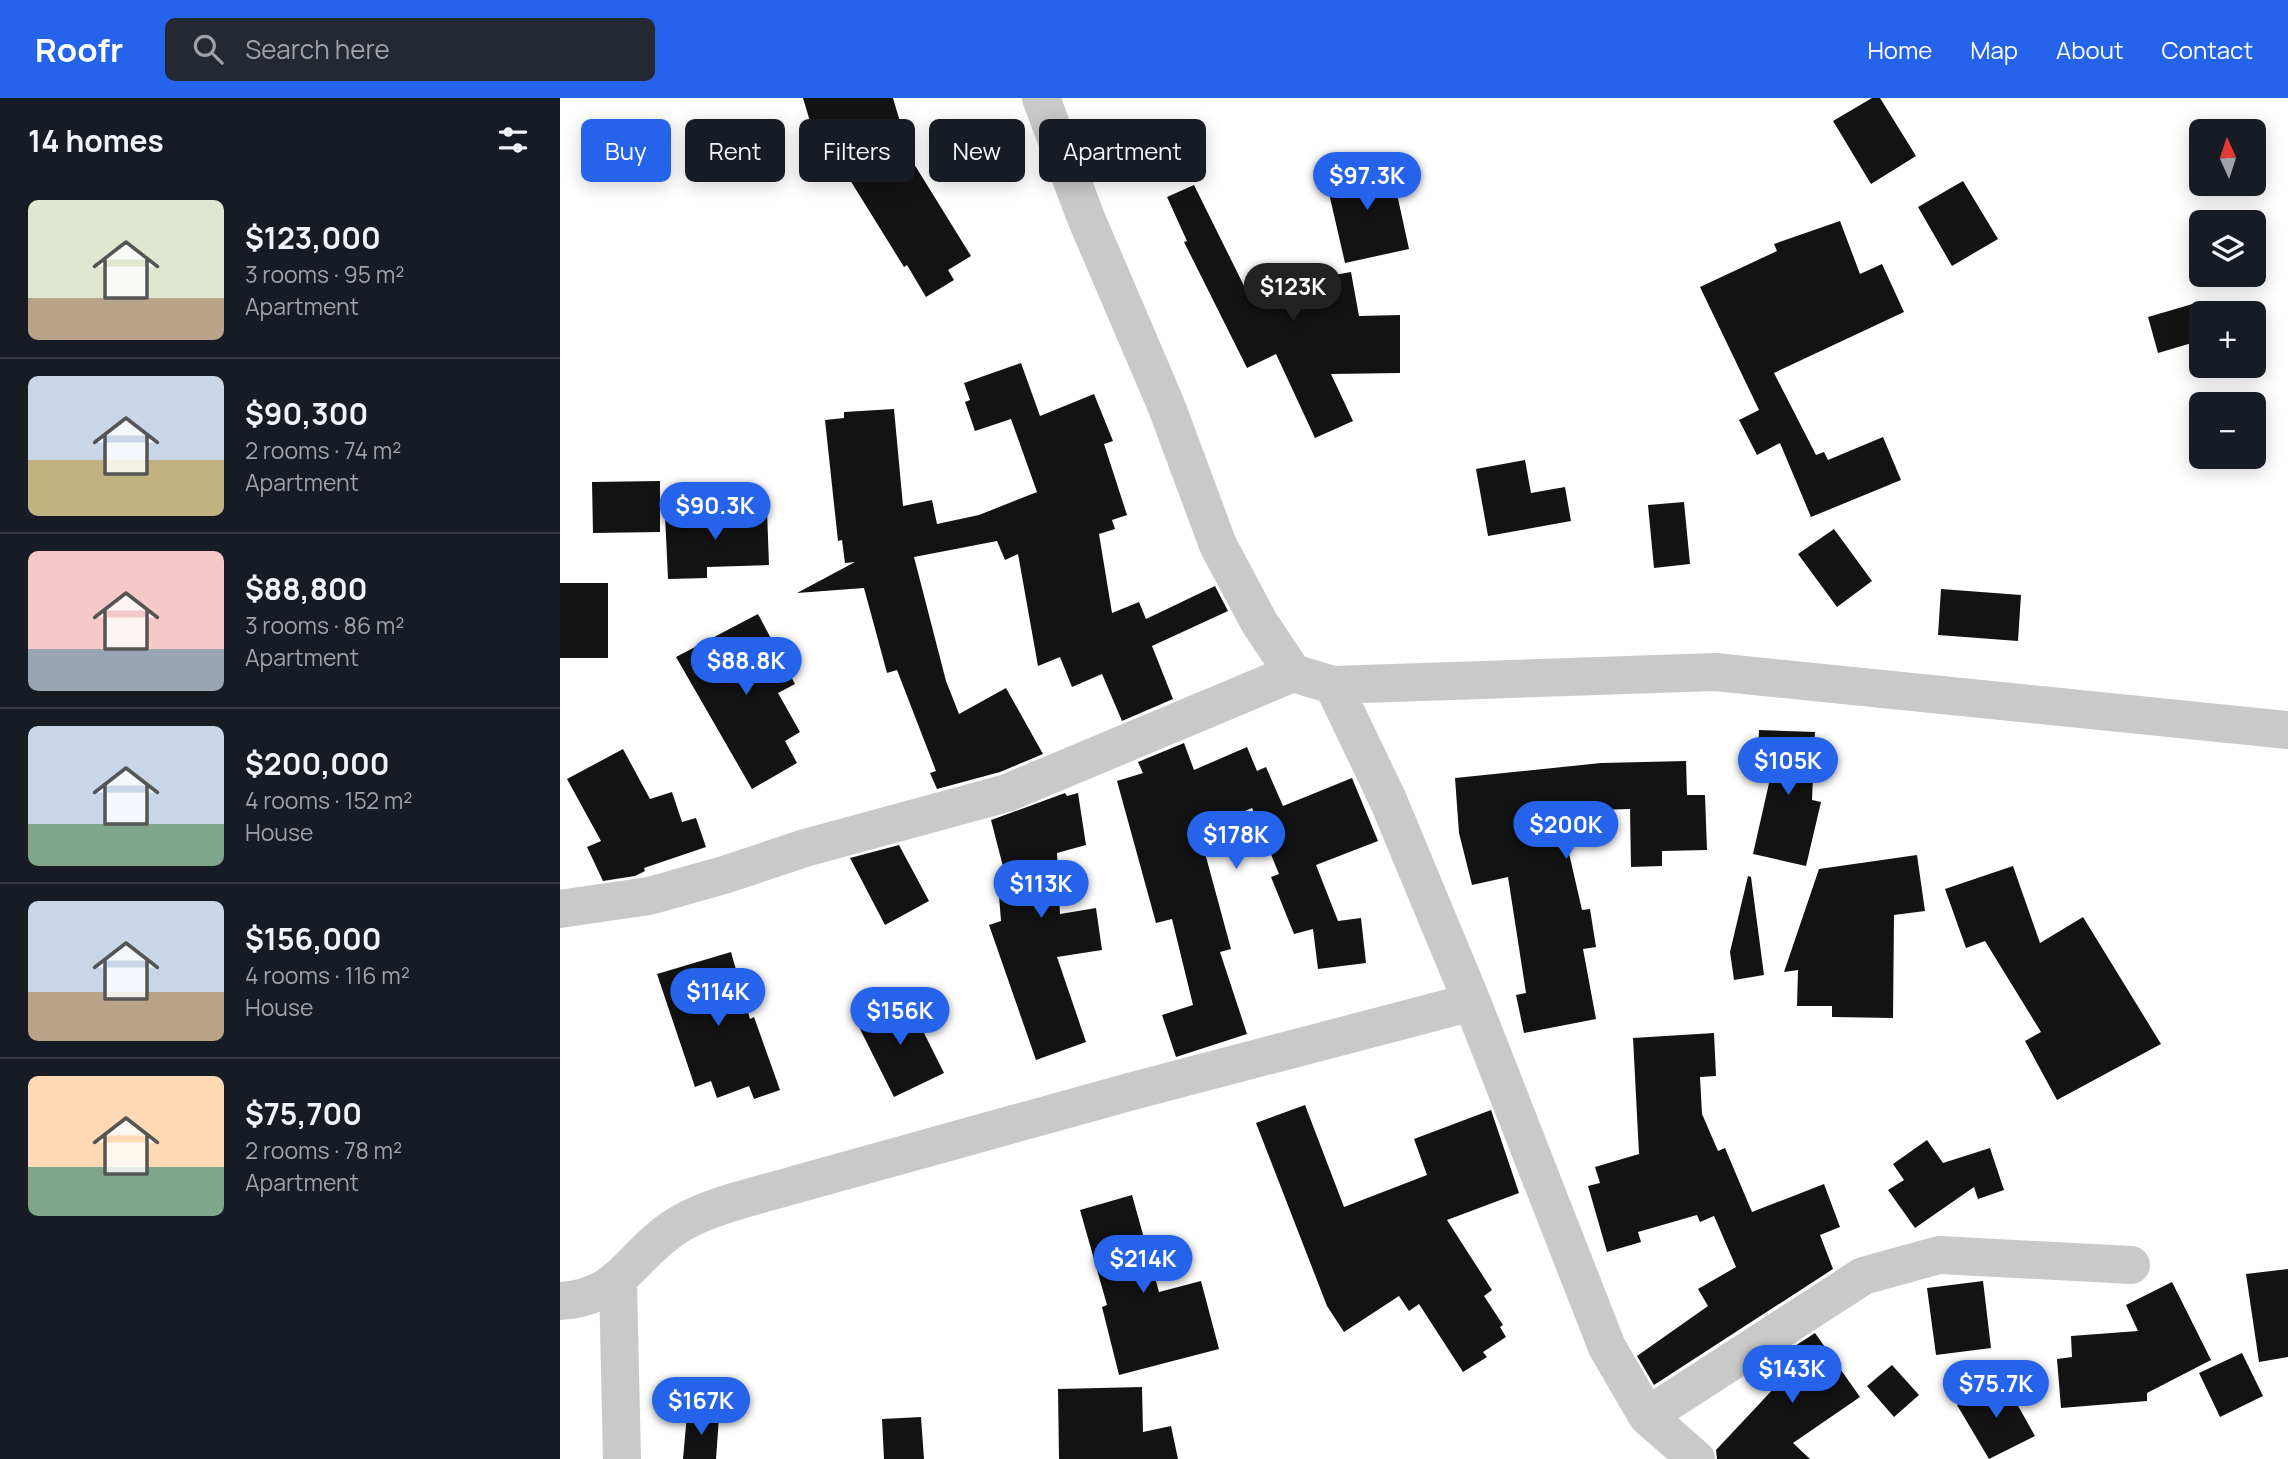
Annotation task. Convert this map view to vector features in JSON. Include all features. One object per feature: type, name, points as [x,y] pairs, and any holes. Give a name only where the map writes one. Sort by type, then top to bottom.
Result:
[{"type":"street","points":[[1041,98],[1086,218],[1166,405],[1218,545],[1259,622],[1293,673]]},
{"type":"street","points":[[560,908],[649,895],[724,875],[805,848],[1007,793],[1293,673],[1333,685],[1715,672],[2288,730]]},
{"type":"street","points":[[1333,685],[1388,800],[1472,1002],[1607,1348],[1647,1416],[1696,1459]]},
{"type":"street","points":[[560,1301],[583,1299],[618,1282],[646,1250],[675,1227],[703,1212],[1129,1092],[1472,1002]]},
{"type":"street","points":[[1647,1416],[1863,1276],[1939,1255],[2131,1265]]},
{"type":"street","points":[[618,1282],[622,1459]]},
{"type":"building","points":[[803,98],[893,98],[899,119],[809,119]]},
{"type":"building","points":[[1872,98],[1880,98],[1916,156],[1871,184],[1833,121]]},
{"type":"building","points":[[1390,162],[1409,249],[1345,263],[1325,176]]},
{"type":"building","points":[[915,165],[971,256],[948,270],[954,280],[926,297],[907,265],[904,267],[851,182],[915,182]]},
{"type":"building","points":[[1963,181],[1998,239],[1952,266],[1918,207]]},
{"type":"building","points":[[1194,185],[1251,300],[1304,292],[1302,281],[1351,272],[1359,316],[1400,315],[1400,373],[1331,374],[1353,421],[1315,438],[1276,354],[1247,368],[1184,242],[1187,241],[1167,197]]},
{"type":"building","points":[[1840,221],[1860,274],[1882,264],[1904,312],[1774,373],[1816,455],[1824,452],[1828,460],[1883,437],[1901,480],[1811,517],[1780,443],[1757,455],[1739,420],[1759,410],[1700,287],[1777,251],[1774,244]]},
{"type":"building","points":[[2189,305],[2189,344],[2158,353],[2148,317]]},
{"type":"building","points":[[1021,363],[1040,416],[1094,394],[1113,441],[1104,444],[1127,515],[1112,520],[1115,529],[1099,534],[1112,613],[1139,602],[1146,619],[1215,586],[1228,611],[1152,646],[1173,699],[1122,721],[1102,674],[1072,687],[1060,657],[1038,666],[1018,554],[1005,560],[997,541],[914,557],[946,681],[959,714],[1006,688],[1043,754],[1000,772],[937,789],[930,773],[936,771],[897,670],[887,673],[864,588],[797,593],[855,562],[845,563],[842,540],[838,541],[825,420],[844,418],[844,412],[894,409],[903,506],[932,500],[937,524],[979,515],[1037,492],[1011,419],[975,431],[965,402],[970,400],[964,383]]},
{"type":"building","points":[[1525,460],[1531,493],[1565,487],[1571,521],[1488,536],[1476,469]]},
{"type":"building","points":[[660,481],[660,532],[593,533],[592,482]]},
{"type":"building","points":[[1684,502],[1690,564],[1654,568],[1648,505]]},
{"type":"building","points":[[767,511],[769,565],[707,567],[707,578],[668,579],[665,515]]},
{"type":"building","points":[[1834,529],[1872,581],[1837,607],[1798,554]]},
{"type":"building","points":[[560,583],[608,583],[608,658],[560,658]]},
{"type":"building","points":[[1941,589],[2021,595],[2018,641],[1938,635]]},
{"type":"building","points":[[758,614],[795,684],[778,693],[800,732],[785,741],[797,763],[752,789],[676,657]]},
{"type":"building","points":[[1759,730],[1815,732],[1812,800],[1821,802],[1806,866],[1753,854],[1774,761],[1758,760]]},
{"type":"building","points":[[1184,743],[1194,770],[1247,747],[1257,771],[1266,767],[1283,806],[1352,778],[1378,841],[1316,865],[1338,921],[1361,918],[1366,963],[1318,969],[1313,929],[1294,934],[1271,877],[1279,874],[1252,808],[1199,831],[1231,949],[1220,952],[1247,1034],[1176,1057],[1162,1015],[1193,1005],[1172,919],[1156,923],[1117,781],[1143,773],[1138,762]]},
{"type":"building","points":[[623,749],[650,799],[672,792],[682,822],[696,818],[706,847],[644,868],[645,871],[635,876],[603,881],[587,847],[601,841],[567,779]]},
{"type":"building","points":[[1686,761],[1687,795],[1705,795],[1707,850],[1662,851],[1662,866],[1631,867],[1630,809],[1566,811],[1560,814],[1582,910],[1590,909],[1596,947],[1583,949],[1596,1019],[1524,1033],[1516,995],[1526,993],[1508,877],[1472,885],[1459,833],[1455,778],[1601,763]]},
{"type":"building","points":[[1065,793],[1067,796],[1078,793],[1086,845],[1057,853],[1060,914],[1096,908],[1102,950],[1057,957],[1086,1042],[1036,1060],[989,925],[1001,921],[998,883],[1007,882],[991,820]]},
{"type":"building","points":[[899,845],[929,901],[885,925],[850,858]]},
{"type":"building","points":[[1917,855],[1925,911],[1894,915],[1893,1018],[1832,1017],[1832,1006],[1797,1006],[1798,970],[1784,972],[1819,869]]},
{"type":"building","points":[[2013,866],[2040,943],[2083,917],[2161,1044],[2057,1100],[2025,1041],[2041,1032],[1985,941],[1966,948],[1945,889]]},
{"type":"building","points":[[1748,876],[1751,877],[1764,975],[1734,980],[1730,952]]},
{"type":"building","points":[[731,952],[750,1019],[754,1017],[780,1090],[754,1099],[749,1086],[717,1098],[711,1081],[695,1087],[657,974]]},
{"type":"building","points":[[906,997],[944,1073],[894,1097],[856,1021]]},
{"type":"building","points":[[1714,1033],[1716,1076],[1700,1077],[1702,1114],[1718,1151],[1725,1148],[1752,1212],[1824,1184],[1840,1227],[1820,1235],[1833,1269],[1654,1385],[1637,1356],[1708,1306],[1698,1289],[1736,1267],[1714,1216],[1700,1222],[1697,1215],[1638,1232],[1641,1242],[1607,1252],[1588,1186],[1600,1183],[1595,1167],[1639,1154],[1633,1038]]},
{"type":"building","points":[[1305,1105],[1344,1207],[1427,1175],[1414,1139],[1491,1110],[1519,1193],[1447,1220],[1492,1290],[1484,1296],[1503,1325],[1500,1327],[1506,1337],[1483,1352],[1487,1357],[1463,1372],[1419,1304],[1409,1311],[1399,1296],[1344,1332],[1327,1306],[1256,1123]]},
{"type":"building","points":[[1927,1140],[1943,1163],[1990,1148],[2004,1190],[1978,1199],[1974,1187],[1915,1228],[1888,1190],[1904,1180],[1893,1164]]},
{"type":"building","points":[[1132,1195],[1159,1292],[1201,1281],[1219,1349],[1119,1375],[1102,1307],[1107,1305],[1080,1210]]},
{"type":"building","points":[[2288,1269],[2288,1357],[2259,1362],[2246,1274]]},
{"type":"building","points":[[1983,1281],[1991,1348],[1936,1355],[1927,1288]]},
{"type":"building","points":[[2172,1282],[2211,1360],[2147,1393],[2147,1401],[2061,1408],[2057,1359],[2072,1357],[2071,1336],[2138,1331],[2126,1305]]},
{"type":"building","points":[[1815,1333],[1860,1397],[1793,1443],[1810,1459],[1717,1459],[1716,1450],[1777,1385],[1764,1366]]},
{"type":"building","points":[[2242,1353],[2263,1396],[2220,1417],[2199,1373]]},
{"type":"building","points":[[1892,1365],[1919,1395],[1894,1417],[1867,1386]]},
{"type":"building","points":[[2003,1379],[2035,1436],[1989,1459],[1957,1405]]},
{"type":"building","points":[[1142,1387],[1143,1432],[1171,1426],[1178,1459],[1059,1459],[1058,1389]]},
{"type":"building","points":[[687,1414],[719,1417],[716,1459],[683,1459]]},
{"type":"building","points":[[921,1417],[924,1459],[884,1459],[882,1419]]}]
